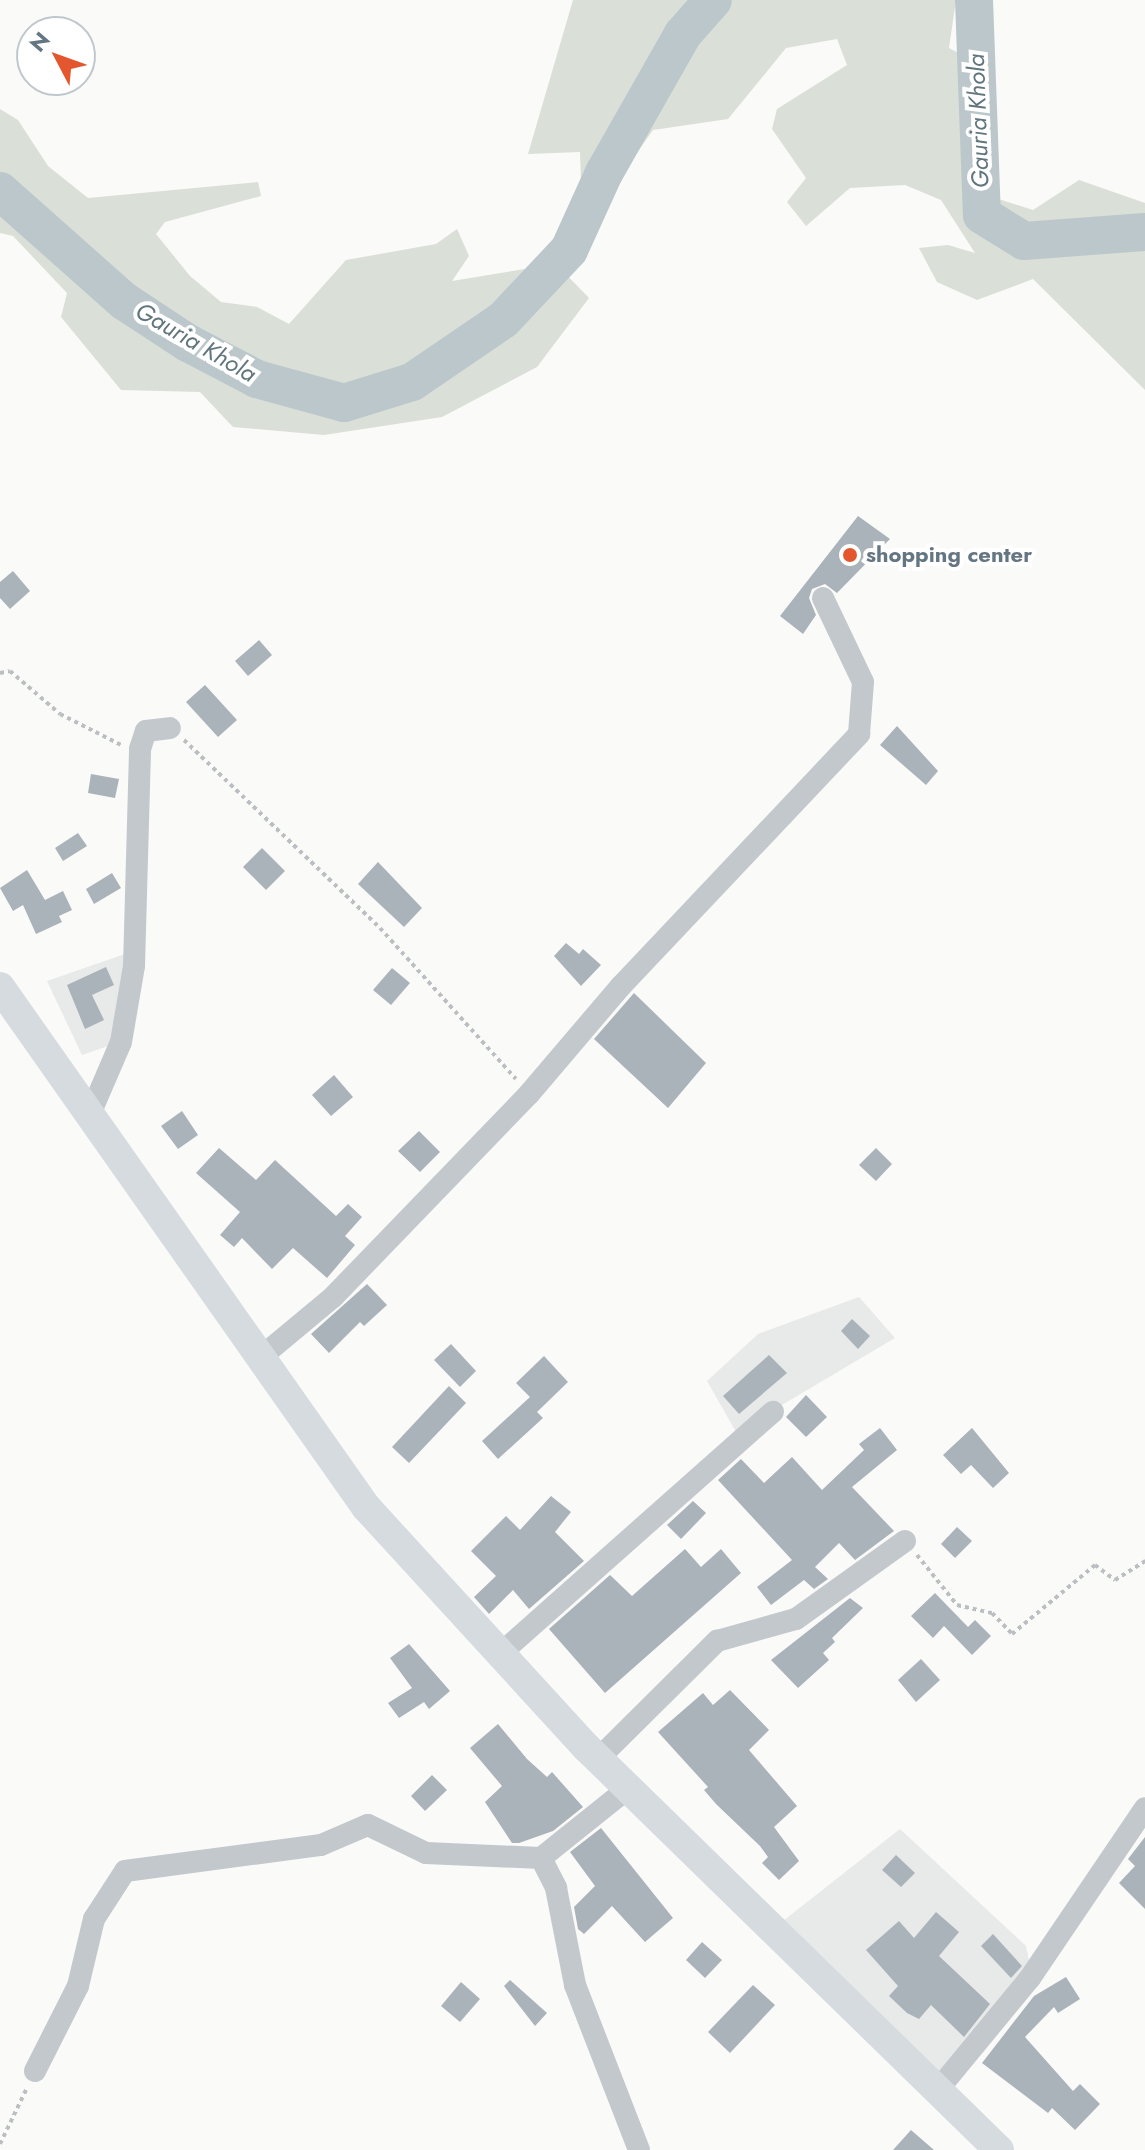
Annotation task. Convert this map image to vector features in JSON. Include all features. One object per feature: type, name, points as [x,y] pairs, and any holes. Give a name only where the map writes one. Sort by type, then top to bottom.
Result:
[{"type":"main road","points":[[0,987],[366,1507],[627,1789],[999,2150]]},
{"type":"street","points":[[261,1357],[333,1297],[529,1094],[621,986],[859,734],[863,682],[823,598]]},
{"type":"street","points":[[90,1114],[121,1042],[134,966],[140,749],[146,731],[170,728]]},
{"type":"street","points":[[500,1654],[773,1412]]},
{"type":"street","points":[[598,1759],[717,1641],[796,1619],[905,1541]]},
{"type":"street","points":[[35,2071],[78,1986],[94,1919],[125,1871],[321,1845],[368,1825],[426,1853],[541,1858],[627,1789]]},
{"type":"street","points":[[936,2092],[1030,1978],[1145,1808]]},
{"type":"street","points":[[541,1858],[556,1888],[575,1985],[639,2150]]},
{"type":"path","points":[[0,673],[10,671],[60,714],[106,741],[140,749]]},
{"type":"path","points":[[170,728],[236,784],[380,928],[529,1094]]},
{"type":"path","points":[[905,1541],[957,1605],[992,1613],[1012,1634],[1095,1565],[1115,1580],[1145,1561]]},
{"type":"path","points":[[0,2144],[35,2071]]},
{"type":"shaded area","points":[[573,0],[956,0],[949,48],[978,63],[961,123],[970,190],[1033,210],[1079,180],[1145,203],[1145,390],[1033,279],[977,300],[937,282],[919,248],[948,245],[975,253],[941,200],[905,185],[850,188],[806,226],[787,202],[806,178],[772,129],[777,109],[847,65],[837,39],[786,48],[728,119],[653,130],[600,205],[581,184],[580,152],[528,154]]},
{"type":"shaded area","points":[[0,109],[18,120],[48,166],[88,198],[258,182],[261,196],[165,222],[156,234],[190,276],[221,302],[257,307],[289,324],[346,260],[436,244],[457,229],[469,256],[452,281],[556,264],[589,298],[537,367],[442,417],[324,435],[233,427],[200,392],[121,390],[61,317],[67,293],[13,236],[0,233]]},
{"type":"shaded area","points":[[125,954],[111,1045],[82,1055],[47,981]]},
{"type":"shaded area","points":[[859,1297],[895,1338],[736,1432],[707,1381],[758,1334]]},
{"type":"shaded area","points":[[900,1829],[1026,1946],[1031,1970],[941,2077],[783,1921]]},
{"type":"building","name":"shopping center","points":[[858,516],[890,539],[837,593],[825,584],[812,589],[809,598],[816,615],[803,634],[780,616]]},
{"type":"building","points":[[13,571],[30,591],[10,609],[0,598],[0,582]]},
{"type":"building","points":[[259,640],[272,655],[248,676],[235,661]]},
{"type":"building","points":[[205,685],[237,720],[218,737],[186,702]]},
{"type":"building","points":[[897,726],[938,771],[926,785],[880,745]]},
{"type":"building","points":[[91,774],[119,779],[115,798],[88,793]]},
{"type":"building","points":[[78,833],[87,846],[63,861],[55,848]]},
{"type":"building","points":[[262,848],[285,871],[266,890],[243,867]]},
{"type":"building","points":[[378,862],[422,908],[404,927],[358,884]]},
{"type":"building","points":[[27,870],[45,900],[63,891],[72,910],[59,916],[62,922],[36,934],[23,905],[13,911],[0,888]]},
{"type":"building","points":[[112,873],[121,888],[94,904],[86,889]]},
{"type":"building","points":[[566,943],[579,954],[583,949],[601,965],[581,986],[554,956]]},
{"type":"building","points":[[106,967],[114,985],[92,995],[104,1020],[85,1029],[67,985]]},
{"type":"building","points":[[392,968],[410,983],[391,1005],[373,990]]},
{"type":"building","points":[[634,993],[706,1063],[668,1108],[594,1039]]},
{"type":"building","points":[[334,1075],[353,1097],[331,1116],[312,1095]]},
{"type":"building","points":[[182,1111],[198,1135],[178,1149],[161,1126]]},
{"type":"building","points":[[419,1131],[440,1152],[420,1172],[398,1151]]},
{"type":"building","points":[[219,1148],[256,1180],[275,1160],[336,1216],[348,1204],[362,1217],[345,1236],[355,1245],[327,1278],[293,1248],[272,1269],[242,1238],[234,1247],[220,1235],[240,1212],[196,1173]]},
{"type":"building","points":[[876,1148],[892,1164],[876,1181],[859,1165]]},
{"type":"building","points":[[367,1284],[387,1305],[364,1326],[360,1322],[329,1353],[311,1334]]},
{"type":"building","points":[[852,1319],[870,1336],[858,1349],[841,1331]]},
{"type":"building","points":[[451,1344],[476,1371],[460,1387],[434,1360]]},
{"type":"building","points":[[769,1355],[787,1373],[739,1414],[723,1396]]},
{"type":"building","points":[[544,1356],[568,1382],[537,1412],[543,1418],[498,1459],[482,1441],[530,1397],[516,1383]]},
{"type":"building","points":[[449,1386],[466,1403],[409,1463],[392,1447]]},
{"type":"building","points":[[806,1395],[827,1417],[806,1437],[786,1417]]},
{"type":"building","points":[[880,1428],[897,1450],[852,1487],[894,1531],[855,1560],[839,1543],[815,1567],[828,1579],[814,1589],[804,1580],[771,1605],[757,1587],[792,1560],[718,1480],[741,1459],[764,1483],[792,1457],[822,1490],[864,1450],[859,1444]]},
{"type":"building","points":[[972,1428],[1009,1473],[993,1488],[971,1465],[961,1474],[943,1455]]},
{"type":"building","points":[[551,1496],[571,1512],[555,1532],[584,1561],[529,1609],[513,1590],[489,1614],[474,1597],[496,1576],[471,1551],[506,1516],[520,1530]]},
{"type":"building","points":[[693,1501],[706,1513],[681,1539],[667,1525]]},
{"type":"building","points":[[957,1527],[972,1541],[955,1558],[941,1544]]},
{"type":"building","points":[[685,1549],[701,1567],[721,1549],[741,1573],[605,1693],[549,1629],[610,1575],[632,1596]]},
{"type":"building","points":[[935,1593],[968,1627],[975,1620],[991,1636],[972,1655],[944,1626],[933,1638],[911,1616]]},
{"type":"building","points":[[850,1598],[863,1608],[832,1638],[835,1642],[823,1653],[829,1660],[798,1688],[771,1660]]},
{"type":"building","points":[[409,1644],[450,1691],[429,1709],[424,1702],[399,1718],[388,1703],[412,1688],[390,1658]]},
{"type":"building","points":[[921,1659],[940,1680],[916,1702],[898,1680]]},
{"type":"building","points":[[730,1690],[769,1730],[749,1750],[797,1806],[774,1827],[799,1861],[779,1880],[762,1863],[768,1857],[760,1846],[716,1804],[704,1790],[708,1787],[658,1732],[703,1693],[713,1705]]},
{"type":"building","points":[[498,1724],[527,1759],[547,1777],[552,1772],[583,1807],[553,1831],[519,1843],[512,1843],[485,1802],[502,1786],[470,1748]]},
{"type":"building","points":[[432,1775],[447,1790],[425,1811],[411,1796]]},
{"type":"building","points":[[601,1828],[673,1918],[645,1942],[612,1906],[584,1934],[578,1929],[574,1907],[595,1886],[570,1852]]},
{"type":"building","points":[[1145,1837],[1145,1909],[1119,1883],[1135,1866],[1128,1859]]},
{"type":"building","points":[[896,1855],[915,1873],[901,1887],[882,1870]]},
{"type":"building","points":[[936,1912],[959,1932],[939,1956],[990,2004],[964,2037],[931,2005],[919,2019],[907,2013],[889,1996],[898,1986],[866,1950],[899,1921],[914,1938]]},
{"type":"building","points":[[993,1934],[1022,1966],[1011,1978],[981,1946]]},
{"type":"building","points":[[702,1942],[722,1960],[705,1978],[686,1960]]},
{"type":"building","points":[[1066,1977],[1080,1999],[1058,2013],[1054,2007],[1025,2037],[1073,2091],[1080,2084],[1100,2104],[1075,2130],[1052,2108],[1048,2113],[982,2063],[1034,1996]]},
{"type":"building","points":[[510,1980],[547,2013],[535,2026],[504,1986]]},
{"type":"building","points":[[461,1982],[480,1999],[460,2022],[441,2006]]},
{"type":"building","points":[[753,1985],[775,2005],[730,2053],[708,2032]]},
{"type":"building","points":[[911,2130],[934,2150],[893,2150]]},
{"type":"waterway","name":"Gauria Khola","points":[[0,191],[124,301],[188,343],[257,379],[344,403],[412,382],[503,320],[569,250],[604,173],[683,34],[713,0]]},
{"type":"waterway","name":"Gauria Khola","points":[[974,0],[982,215],[1024,241],[1145,232]]},
{"type":"place","name":"shopping center","points":[[850,555]]}]
